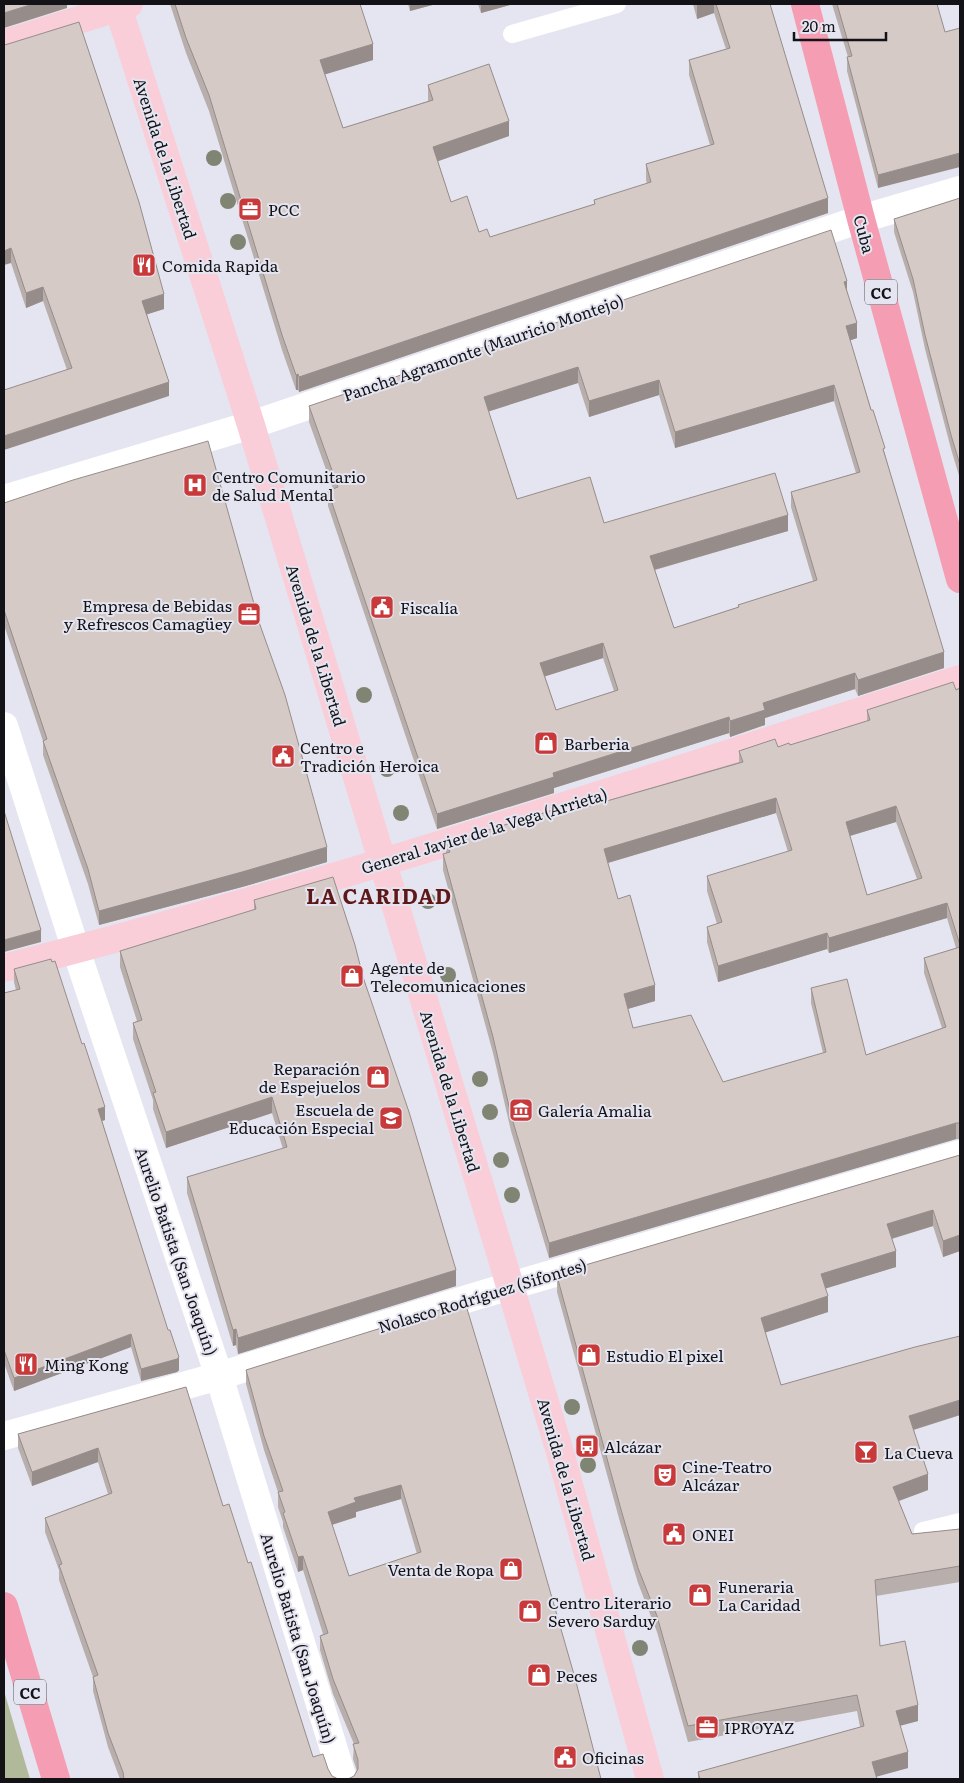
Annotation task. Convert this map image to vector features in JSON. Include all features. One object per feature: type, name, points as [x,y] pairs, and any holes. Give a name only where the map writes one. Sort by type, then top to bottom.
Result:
[{"type":"main road","name":"Cuba","points":[[805,4],[861,219],[960,578]]},
{"type":"main road","points":[[4,44],[121,5]]},
{"type":"main road","name":"Avenida de la Libertad","points":[[121,5],[251,425],[560,1452],[650,1779]]},
{"type":"main road","name":"General Javier de la Vega (Arrieta)","points":[[4,968],[76,950],[382,863],[960,678]]},
{"type":"main road","name":"CC","points":[[4,1606],[56,1779]]},
{"type":"street","name":"Pancha Agramonte (Mauricio Montejo)","points":[[4,499],[251,425],[861,219],[960,190]]},
{"type":"street","name":"Aurelio Batista (San Joaquín)","points":[[4,726],[76,950],[219,1376],[343,1779]]},
{"type":"street","name":"Nolasco Rodríguez (Sifontes)","points":[[4,1436],[219,1376],[509,1286],[960,1154]]},
{"type":"lane","points":[[512,34],[617,4]]},
{"type":"lane","points":[[923,1531],[960,1522]]},
{"type":"green space","points":[[4,1691],[30,1779],[4,1779]]},
{"type":"building","points":[[4,4],[33,4],[4,13]]},
{"type":"building","points":[[175,4],[360,4],[373,44],[320,60],[343,128],[433,100],[428,85],[489,64],[509,121],[433,147],[451,202],[467,196],[479,232],[487,229],[490,237],[595,204],[594,200],[651,182],[646,164],[714,144],[689,60],[730,48],[716,4],[770,4],[828,198],[299,377],[298,374],[296,375],[282,335],[209,95],[186,38]]},
{"type":"building","points":[[837,4],[937,4],[945,32],[960,28],[960,153],[878,175],[847,57],[852,56]]},
{"type":"building","points":[[79,22],[139,202],[164,294],[142,301],[169,382],[4,436],[4,390],[72,368],[43,287],[26,293],[11,248],[4,251],[4,45]]},
{"type":"building","points":[[960,198],[960,465],[925,335],[913,279],[894,219]]},
{"type":"building","points":[[831,230],[847,281],[844,282],[857,323],[846,326],[871,410],[873,410],[885,448],[883,449],[944,652],[858,680],[855,673],[763,703],[765,710],[730,721],[729,717],[553,773],[554,777],[437,814],[328,491],[338,487],[309,406]],"holes":[[[578,367],[589,401],[659,380],[675,432],[834,385],[860,472],[791,492],[817,580],[674,628],[650,556],[788,515],[775,473],[604,523],[590,477],[517,499],[484,397]],[[603,643],[618,690],[556,710],[540,663]]]},
{"type":"building","points":[[208,441],[260,625],[285,695],[327,847],[99,911],[88,869],[43,741],[47,739],[4,610],[4,503],[73,480]]},
{"type":"building","points":[[953,682],[956,690],[960,688],[960,945],[947,903],[829,938],[827,933],[718,966],[707,927],[722,922],[707,876],[792,850],[776,798],[604,849],[618,899],[630,895],[655,985],[624,994],[633,1028],[691,1015],[723,1082],[826,1052],[811,988],[847,979],[866,1055],[946,1027],[924,958],[960,947],[960,1123],[549,1243],[511,1115],[493,1037],[443,854],[450,852],[446,843],[563,807],[565,813],[743,762],[739,751],[775,739],[778,747],[789,743],[790,745],[870,720],[867,710]],"holes":[[[896,806],[922,878],[867,895],[846,822]]]},
{"type":"building","points":[[4,811],[41,930],[4,940]]},
{"type":"building","points":[[333,877],[355,945],[363,977],[409,1112],[456,1270],[238,1338],[236,1329],[233,1330],[187,1177],[287,1147],[272,1097],[166,1132],[153,1093],[156,1092],[133,1023],[142,1020],[120,951],[256,909],[254,900]]},
{"type":"building","points":[[51,959],[52,962],[55,961],[105,1107],[98,1109],[168,1330],[170,1330],[179,1357],[141,1369],[131,1334],[14,1378],[4,1350],[4,993],[20,989],[14,969]]},
{"type":"building","points":[[960,1155],[960,1235],[943,1241],[933,1210],[887,1224],[896,1251],[821,1274],[828,1296],[761,1318],[781,1385],[960,1336],[960,1400],[909,1416],[928,1474],[893,1487],[912,1534],[960,1529],[960,1566],[875,1580],[880,1646],[905,1641],[918,1705],[896,1711],[908,1752],[872,1762],[877,1779],[700,1779],[698,1772],[864,1726],[857,1695],[688,1726],[657,1616],[638,1568],[620,1506],[557,1276],[559,1276],[558,1273]]},
{"type":"building","points":[[465,1302],[575,1678],[601,1779],[348,1779],[354,1776],[358,1769],[358,1760],[353,1744],[359,1743],[333,1679],[320,1636],[328,1633],[303,1556],[298,1557],[283,1513],[285,1512],[278,1492],[283,1491],[264,1436],[246,1370]],"holes":[[[401,1485],[421,1552],[349,1576],[328,1512],[356,1502],[354,1498]]]},
{"type":"building","points":[[186,1387],[223,1506],[229,1504],[248,1563],[251,1562],[313,1757],[323,1754],[332,1776],[338,1779],[124,1779],[108,1733],[93,1677],[98,1675],[59,1565],[62,1564],[45,1518],[112,1493],[98,1448],[32,1472],[18,1434]]},
{"type":"place","name":"PCC","points":[[250,209]]},
{"type":"place","name":"Comida Rapida","points":[[144,265]]},
{"type":"place","name":"Centro Comunitario de Salud Mental","points":[[195,485]]},
{"type":"place","name":"Fiscalía","points":[[382,607]]},
{"type":"place","name":"Empresa de Bebidas y Refrescos Camagüey","points":[[249,614]]},
{"type":"place","name":"Barberia","points":[[546,743]]},
{"type":"place","name":"Centro e Tradición Heroica","points":[[283,756]]},
{"type":"place","name":"Agente de Telecomunicaciones","points":[[352,976]]},
{"type":"place","name":"Reparación de Espejuelos","points":[[378,1077]]},
{"type":"place","name":"Galería Amalia","points":[[521,1110]]},
{"type":"place","name":"Escuela de Educación Especial","points":[[391,1118]]},
{"type":"place","name":"Estudio El pixel","points":[[589,1355]]},
{"type":"place","name":"Ming Kong","points":[[26,1364]]},
{"type":"place","name":"Alcázar","points":[[587,1446]]},
{"type":"place","name":"La Cueva","points":[[866,1452]]},
{"type":"place","name":"Cine-Teatro Alcázar","points":[[665,1475]]},
{"type":"place","name":"ONEI","points":[[674,1534]]},
{"type":"place","name":"Venta de Ropa","points":[[511,1569]]},
{"type":"place","name":"Funeraria La Caridad","points":[[700,1595]]},
{"type":"place","name":"Centro Literario Severo Sarduy","points":[[530,1611]]},
{"type":"place","name":"Peces","points":[[539,1675]]},
{"type":"place","name":"IPROYAZ","points":[[707,1727]]},
{"type":"place","name":"Oficinas","points":[[565,1757]]},
{"type":"district","name":"LA CARIDAD","points":[[379,894]]}]
